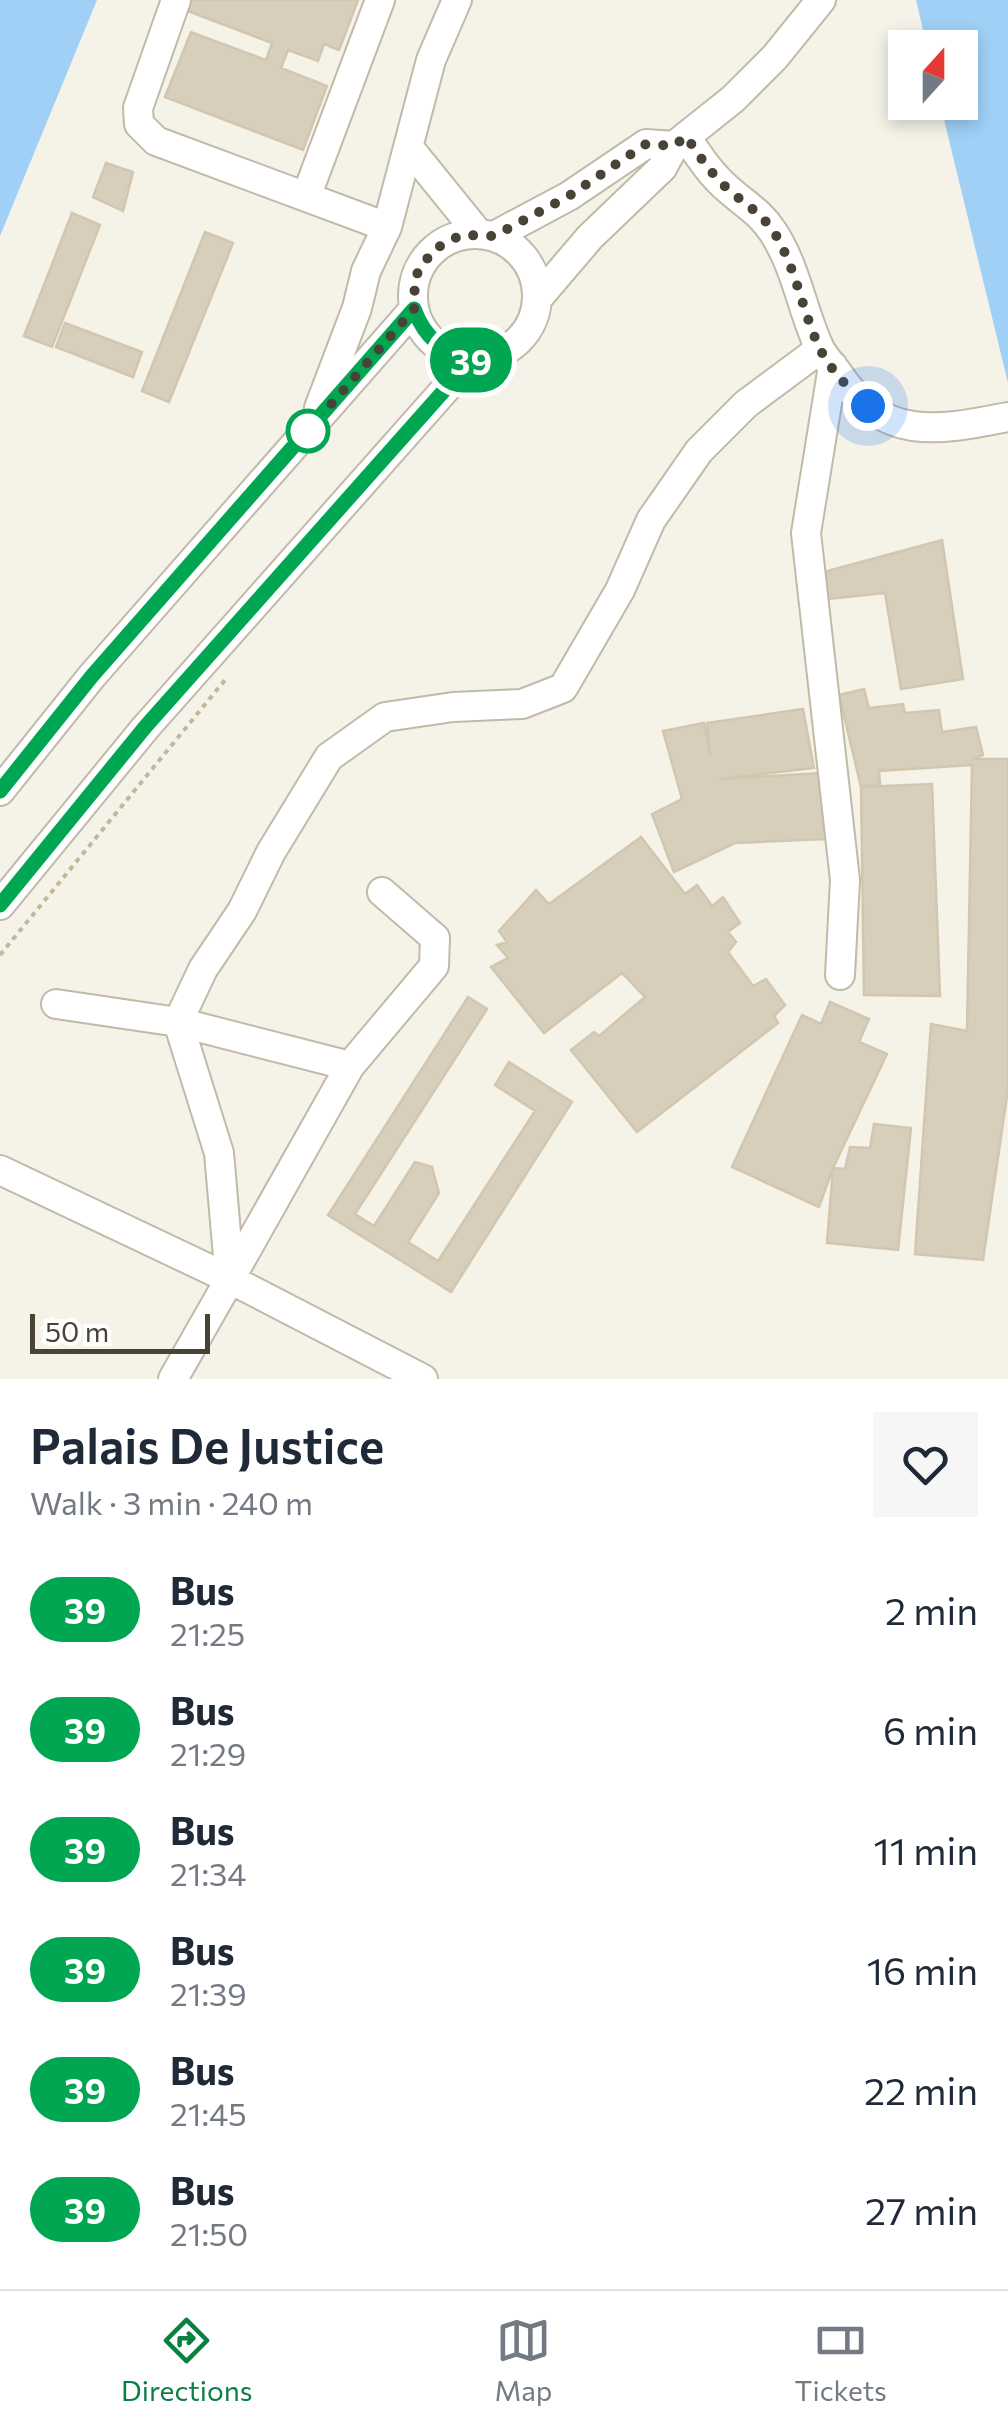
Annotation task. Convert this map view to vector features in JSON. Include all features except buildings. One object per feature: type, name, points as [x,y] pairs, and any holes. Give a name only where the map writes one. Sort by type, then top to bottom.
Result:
[{"type":"street","points":[[176,0],[138,108],[139,124],[156,142],[387,228]]},
{"type":"street","points":[[306,197],[380,0]]},
{"type":"street","points":[[311,428],[358,308],[366,271],[387,228],[432,60],[456,0]]},
{"type":"street","points":[[538,298],[590,237],[662,168],[680,141],[733,99],[775,57],[821,0]]},
{"type":"street","points":[[410,149],[486,235],[522,254],[536,282],[535,314],[518,342],[504,351],[473,358],[442,348],[420,324],[412,293],[422,262],[446,240],[486,235],[569,196],[646,144],[680,141],[730,191],[757,210],[775,235],[826,357],[846,386],[868,406],[894,423],[922,428],[1006,418]]},
{"type":"street","points":[[0,791],[92,676],[414,309]]},
{"type":"street","points":[[826,357],[806,533],[846,880],[840,975]]},
{"type":"street","points":[[230,1279],[219,1153],[178,1022],[203,968],[242,911],[270,852],[329,757],[386,716],[453,707],[522,704],[563,688],[620,590],[651,520],[699,451],[746,404],[826,357]]},
{"type":"street","points":[[0,905],[146,726],[473,358]]},
{"type":"street","points":[[172,1379],[350,1066],[434,966],[435,938],[382,892]]},
{"type":"street","points":[[56,1004],[178,1022],[350,1066]]},
{"type":"street","points":[[0,1170],[230,1279],[423,1379]]},
{"type":"path","points":[[0,955],[235,668]]},
{"type":"water","points":[[0,0],[97,0],[0,236]]},
{"type":"water","points":[[916,0],[1008,0],[1008,383],[944,120],[978,120],[978,30],[923,30]]},
{"type":"bus line","name":"39","points":[[0,791],[92,676],[414,309],[429,338],[456,355],[473,358],[146,726],[0,905]]},
{"type":"route","points":[[308,431],[414,309],[415,277],[433,250],[461,235],[494,236],[569,196],[646,144],[674,146],[686,136],[705,165],[730,191],[757,210],[775,235],[797,282],[820,349],[846,386],[868,406]]}]
